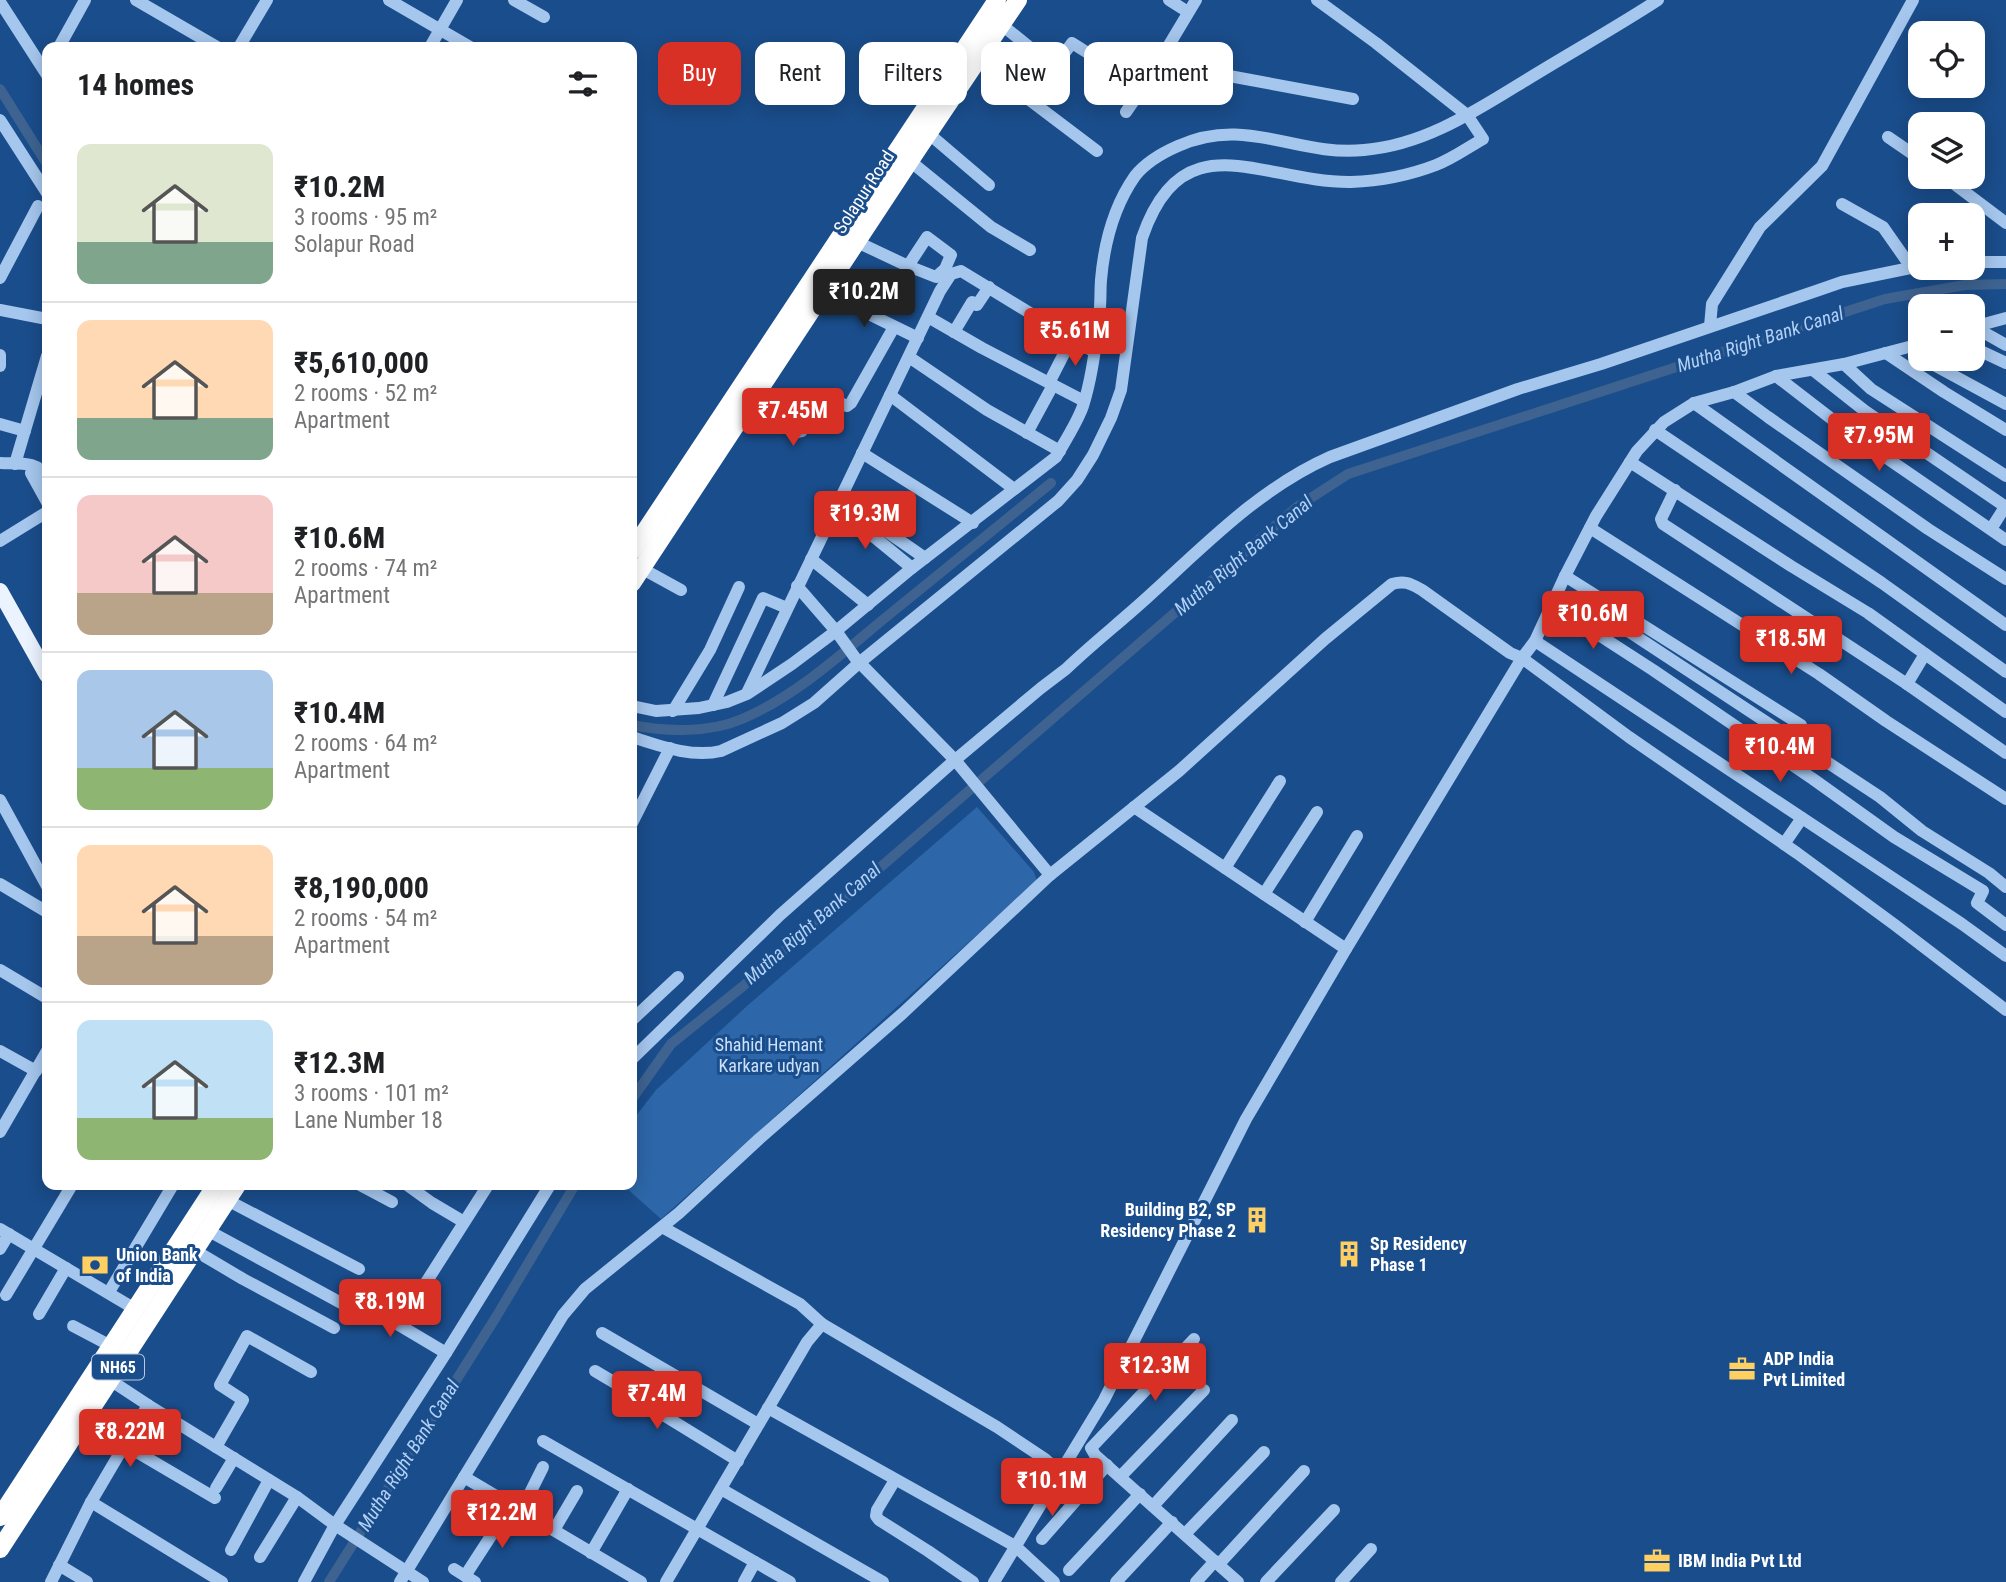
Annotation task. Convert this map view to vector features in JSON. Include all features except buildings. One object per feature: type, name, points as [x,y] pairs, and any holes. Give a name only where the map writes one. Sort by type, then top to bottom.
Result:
[{"type":"highway","name":"Solapur Road","points":[[637,543],[997,0]]},
{"type":"highway","name":"Solapur Road","points":[[637,573],[1018,0]]},
{"type":"highway","name":"NH65","points":[[0,1517],[213,1190]]},
{"type":"highway","name":"NH65","points":[[0,1549],[234,1190]]},
{"type":"main road","points":[[0,591],[4,610],[42,667]]},
{"type":"street","points":[[65,42],[85,0]]},
{"type":"street","points":[[136,0],[208,42]]},
{"type":"street","points":[[242,42],[266,0]]},
{"type":"street","points":[[389,0],[461,42]]},
{"type":"street","points":[[433,42],[457,0]]},
{"type":"street","points":[[514,0],[544,17]]},
{"type":"street","points":[[1169,0],[1188,12]]},
{"type":"street","points":[[1170,42],[1196,0]]},
{"type":"street","points":[[637,738],[670,748],[710,754],[799,714],[858,661],[1048,510],[1077,480],[1111,418],[1121,390],[1142,238],[1158,200],[1188,172],[1205,167],[1234,165],[1354,182],[1386,178],[1437,165],[1483,139],[1468,115],[1317,0]]},
{"type":"street","points":[[637,707],[673,711],[727,702],[747,694],[838,634],[867,605],[912,568],[1051,463],[1083,407],[1094,352],[1105,248],[1119,202],[1136,174],[1150,161],[1188,141],[1215,134],[1253,135],[1338,151],[1399,145],[1468,115],[1658,0]]},
{"type":"street","points":[[1710,326],[1713,304],[1760,227],[1822,166],[1913,0]]},
{"type":"street","points":[[0,2],[42,65]]},
{"type":"street","points":[[1002,25],[1054,67],[1072,43],[1084,51]]},
{"type":"street","points":[[978,61],[1097,151]]},
{"type":"street","points":[[1233,77],[1353,99]]},
{"type":"street","points":[[1126,112],[1131,105]]},
{"type":"street","points":[[0,120],[42,185]]},
{"type":"street","points":[[928,133],[989,185]]},
{"type":"street","points":[[1888,137],[1908,151]]},
{"type":"street","points":[[910,161],[991,227],[1030,250]]},
{"type":"street","points":[[1961,189],[2006,223]]},
{"type":"street","points":[[1842,204],[1883,227],[1908,258]]},
{"type":"street","points":[[0,278],[38,206]]},
{"type":"street","points":[[857,242],[908,267]]},
{"type":"street","points":[[1985,262],[2006,262]]},
{"type":"street","points":[[637,1054],[780,915],[1270,490],[1312,465],[1518,389],[1601,364],[1842,282],[1908,268]]},
{"type":"street","points":[[747,694],[797,586],[951,274],[961,271],[1094,352]]},
{"type":"street","points":[[954,332],[972,302],[977,305],[989,287]]},
{"type":"street","points":[[824,292],[918,338]]},
{"type":"street","points":[[0,310],[42,318]]},
{"type":"street","points":[[928,317],[1084,401]]},
{"type":"street","points":[[1985,324],[2006,318]]},
{"type":"street","points":[[747,408],[797,432],[802,431],[819,396],[824,393],[844,406],[851,403],[894,327]]},
{"type":"street","points":[[1985,334],[2006,345]]},
{"type":"street","points":[[1027,433],[1072,338]]},
{"type":"street","points":[[994,1582],[1104,1400],[1246,1119],[1346,949],[1535,640],[1590,528],[1630,462],[1655,430],[1694,403],[1776,376],[1844,364],[1908,347]]},
{"type":"street","points":[[1903,348],[1908,351]]},
{"type":"street","points":[[1886,353],[2006,430]]},
{"type":"street","points":[[1985,353],[2006,363]]},
{"type":"street","points":[[0,355],[0,366]]},
{"type":"street","points":[[909,357],[987,410],[1060,450]]},
{"type":"street","points":[[1844,364],[1871,388],[2006,476]]},
{"type":"street","points":[[1813,370],[1865,411],[2006,507],[1991,529]]},
{"type":"street","points":[[1945,371],[2006,404]]},
{"type":"street","points":[[15,464],[42,372]]},
{"type":"street","points":[[1776,376],[1846,430],[2006,540]]},
{"type":"street","points":[[1734,391],[1928,529],[2006,579]]},
{"type":"street","points":[[890,395],[1014,489]]},
{"type":"street","points":[[1694,403],[2006,625]]},
{"type":"street","points":[[0,424],[24,431]]},
{"type":"street","points":[[1655,430],[1882,583],[2006,672]]},
{"type":"street","points":[[862,453],[972,523]]},
{"type":"street","points":[[1956,474],[1971,454]]},
{"type":"street","points":[[1630,462],[1868,613],[2006,712]]},
{"type":"street","points":[[0,463],[35,465],[42,473]]},
{"type":"street","points":[[1675,490],[1661,519],[1663,524],[1908,684],[2006,753]]},
{"type":"street","points":[[840,499],[925,558]]},
{"type":"street","points":[[834,513],[873,536],[912,568]]},
{"type":"street","points":[[0,541],[42,515]]},
{"type":"street","points":[[1590,528],[1819,674],[2006,799]]},
{"type":"street","points":[[811,559],[867,605]]},
{"type":"street","points":[[637,575],[681,590]]},
{"type":"street","points":[[1565,576],[1801,725]]},
{"type":"street","points":[[404,1576],[574,1301],[585,1289],[662,1227],[903,1013],[1050,876],[1180,772],[1325,639],[1392,584],[1401,581],[1410,583],[1510,653],[1522,658],[1629,737],[1784,844],[2006,1010]]},
{"type":"street","points":[[797,586],[858,661],[998,810],[1050,876]]},
{"type":"street","points":[[673,711],[710,650],[740,587]]},
{"type":"street","points":[[713,705],[764,598],[787,608]]},
{"type":"street","points":[[1551,604],[1653,670],[1894,837],[1983,891],[1977,904],[2006,925]]},
{"type":"street","points":[[1628,631],[1880,797],[1922,831],[1989,873],[2006,887]]},
{"type":"street","points":[[1535,640],[2006,956]]},
{"type":"street","points":[[1908,684],[1925,654]]},
{"type":"street","points":[[637,813],[670,748]]},
{"type":"street","points":[[1225,868],[1280,782]]},
{"type":"street","points":[[0,800],[42,877]]},
{"type":"street","points":[[1134,807],[1346,949]]},
{"type":"street","points":[[1264,894],[1317,811]]},
{"type":"street","points":[[1784,844],[1802,818]]},
{"type":"street","points":[[1305,922],[1357,836]]},
{"type":"street","points":[[0,884],[42,909]]},
{"type":"street","points":[[0,970],[42,995]]},
{"type":"street","points":[[637,1015],[678,976]]},
{"type":"street","points":[[0,1051],[36,1071]]},
{"type":"street","points":[[0,1132],[42,1060]]},
{"type":"street","points":[[6,1295],[69,1190]]},
{"type":"street","points":[[108,1292],[170,1190]]},
{"type":"street","points":[[369,1190],[392,1202]]},
{"type":"street","points":[[414,1190],[464,1222]]},
{"type":"street","points":[[399,1325],[485,1190]]},
{"type":"street","points":[[304,1582],[547,1190]]},
{"type":"street","points":[[227,1200],[359,1269]]},
{"type":"street","points":[[662,1227],[800,1304],[822,1324],[997,1427],[1061,1473]]},
{"type":"street","points":[[207,1230],[343,1304],[399,1325],[446,1353]]},
{"type":"street","points":[[0,1249],[5,1232],[135,1308]]},
{"type":"street","points":[[194,1250],[334,1328]]},
{"type":"street","points":[[39,1314],[66,1268]]},
{"type":"street","points":[[666,1582],[807,1342],[822,1324]]},
{"type":"street","points":[[73,1326],[111,1346]]},
{"type":"street","points":[[603,1333],[758,1424]]},
{"type":"street","points":[[216,1447],[243,1400],[220,1385],[247,1336],[312,1372]]},
{"type":"street","points":[[1194,1339],[1091,1448],[1095,1455],[1238,1582]]},
{"type":"street","points":[[595,1371],[738,1461]]},
{"type":"street","points":[[110,1380],[297,1497],[371,1548],[404,1576],[423,1582]]},
{"type":"street","points":[[1120,1477],[1205,1390]]},
{"type":"street","points":[[51,1582],[91,1502],[148,1405]]},
{"type":"street","points":[[768,1408],[1015,1546],[1054,1582]]},
{"type":"street","points":[[1153,1506],[1232,1420]]},
{"type":"street","points":[[542,1441],[698,1528],[785,1581]]},
{"type":"street","points":[[125,1445],[216,1493],[234,1458]]},
{"type":"street","points":[[1185,1534],[1264,1452]]},
{"type":"street","points":[[1042,1539],[1107,1465]]},
{"type":"street","points":[[465,1577],[543,1467]]},
{"type":"street","points":[[1196,1582],[1304,1471]]},
{"type":"street","points":[[464,1477],[641,1582]]},
{"type":"street","points":[[895,1479],[876,1516],[891,1529],[928,1550],[973,1582]]},
{"type":"street","points":[[231,1550],[269,1480]]},
{"type":"street","points":[[591,1553],[628,1489]]},
{"type":"street","points":[[721,1489],[883,1582]]},
{"type":"street","points":[[554,1530],[577,1491]]},
{"type":"street","points":[[1069,1570],[1139,1494]]},
{"type":"street","points":[[260,1557],[297,1497]]},
{"type":"street","points":[[91,1502],[222,1582]]},
{"type":"street","points":[[1266,1582],[1334,1510]]},
{"type":"street","points":[[1116,1582],[1172,1522]]},
{"type":"street","points":[[1341,1582],[1371,1549]]},
{"type":"street","points":[[744,1582],[755,1562]]},
{"type":"street","points":[[60,1565],[87,1582]]},
{"type":"green space","name":"Shahid Hemant Karkare udyan","points":[[977,807],[1034,872],[1037,881],[661,1219],[629,1190],[637,1190],[637,1115],[656,1090],[747,1006]]},
{"type":"waterway","points":[[0,89],[42,156]]},
{"type":"waterway","name":"Mutha Right Bank Canal","points":[[637,1092],[671,1044],[742,987],[1297,507],[1348,474],[1885,299],[1965,285],[2006,284]]},
{"type":"waterway","points":[[637,726],[673,730],[716,727],[742,719],[781,699],[834,660],[1051,483]]},
{"type":"waterway","name":"Mutha Right Bank Canal","points":[[329,1582],[496,1317],[572,1190]]},
{"type":"place","name":"Building B2, SP Residency Phase 2","points":[[1257,1220]]},
{"type":"place","name":"Sp Residency Phase 1","points":[[1349,1254]]},
{"type":"place","name":"Union Bank of India","points":[[95,1265]]},
{"type":"place","name":"ADP India Pvt Limited","points":[[1742,1369]]},
{"type":"place","name":"IBM India Pvt Ltd","points":[[1657,1561]]}]
